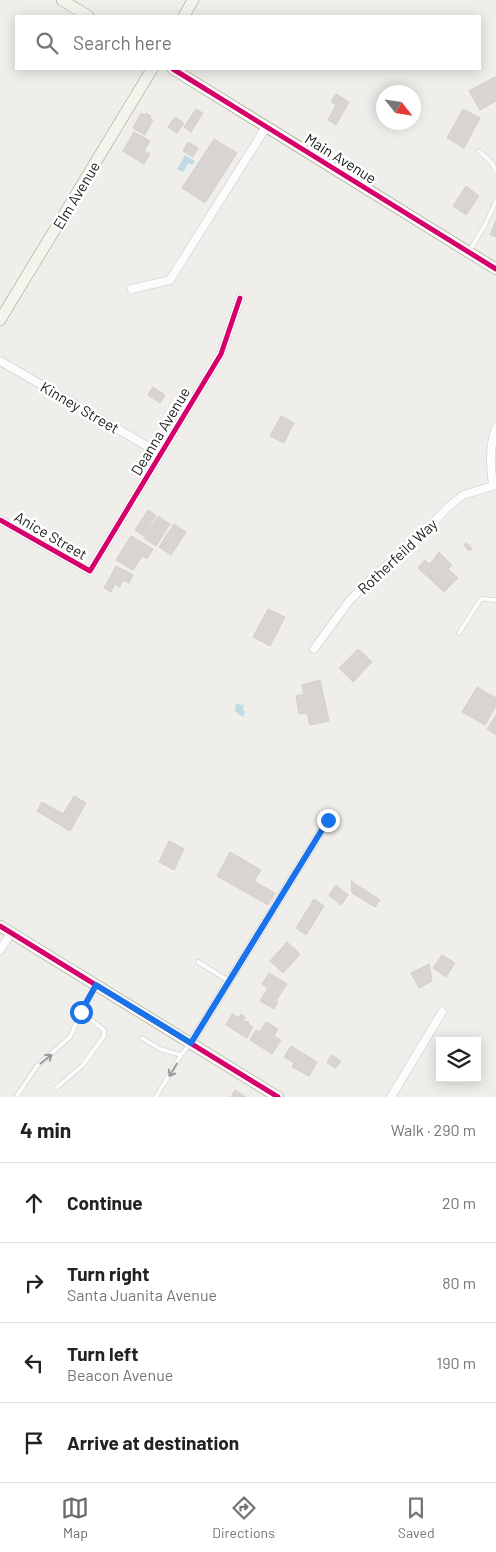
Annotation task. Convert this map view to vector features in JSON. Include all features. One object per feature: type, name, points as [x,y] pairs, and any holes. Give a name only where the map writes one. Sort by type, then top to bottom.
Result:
[{"type":"street","points":[[62,0],[86,15]]},
{"type":"street","points":[[185,15],[193,0]]},
{"type":"street","name":"Elm Avenue","points":[[0,320],[151,70]]},
{"type":"street","name":"Main Avenue","points":[[175,70],[496,269]]},
{"type":"street","points":[[132,289],[170,280],[266,127]]},
{"type":"street","name":"Deanna Avenue","points":[[90,571],[221,354],[240,298]]},
{"type":"street","name":"Kinney Street","points":[[0,361],[161,454]]},
{"type":"street","points":[[495,485],[491,467],[491,449],[496,428]]},
{"type":"street","name":"Rotherfeild Way","points":[[314,649],[350,600],[372,578],[425,532],[448,507],[463,495],[495,485]]},
{"type":"street","name":"Anice Street","points":[[0,520],[90,571]]},
{"type":"street","points":[[191,1043],[328,820]]},
{"type":"street","points":[[0,926],[278,1097]]},
{"type":"street","points":[[0,950],[11,933]]},
{"type":"street","points":[[391,1097],[442,1012]]},
{"type":"lane","points":[[479,151],[492,163],[496,171]]},
{"type":"lane","points":[[468,252],[485,226],[496,201]]},
{"type":"lane","points":[[459,633],[481,599],[496,600]]},
{"type":"lane","points":[[198,962],[229,981]]},
{"type":"lane","points":[[16,1097],[37,1066],[70,1037],[96,985]]},
{"type":"lane","points":[[56,1088],[83,1065],[104,1036],[104,1030],[81,1012]]},
{"type":"lane","points":[[142,1038],[160,1049],[181,1055]]},
{"type":"lane","points":[[156,1097],[181,1055],[191,1043]]},
{"type":"water","points":[[185,155],[195,161],[192,165],[188,163],[183,172],[177,169]]},
{"type":"water","points":[[236,704],[244,705],[243,709],[245,712],[243,717],[235,711]]},
{"type":"building","points":[[495,77],[496,101],[480,110],[469,91]]},
{"type":"building","points":[[336,94],[349,102],[336,125],[328,120],[336,105],[331,102]]},
{"type":"building","points":[[196,109],[203,113],[191,132],[184,127]]},
{"type":"building","points":[[463,109],[480,118],[464,148],[447,138]]},
{"type":"building","points":[[141,113],[145,115],[146,113],[153,120],[145,135],[133,128]]},
{"type":"building","points":[[175,117],[184,123],[177,133],[168,127]]},
{"type":"building","points":[[134,132],[150,141],[144,151],[150,154],[144,164],[123,151]]},
{"type":"building","points":[[214,139],[237,153],[205,203],[182,188]]},
{"type":"building","points":[[188,142],[198,148],[193,157],[183,151]]},
{"type":"building","points":[[466,186],[479,196],[466,215],[453,206]]},
{"type":"building","points":[[496,220],[496,237],[490,235]]},
{"type":"building","points":[[153,387],[165,395],[160,403],[148,395]]},
{"type":"building","points":[[281,416],[294,423],[284,443],[270,436]]},
{"type":"building","points":[[148,510],[156,515],[144,536],[135,530]]},
{"type":"building","points":[[158,516],[170,524],[156,546],[144,538]]},
{"type":"building","points":[[174,524],[186,532],[171,555],[159,547]]},
{"type":"building","points":[[131,536],[153,549],[147,559],[142,556],[133,570],[116,560]]},
{"type":"building","points":[[467,543],[472,549],[469,551],[464,545]]},
{"type":"building","points":[[439,552],[452,565],[448,569],[458,578],[444,592],[418,568],[425,560],[430,565],[436,559],[435,557]]},
{"type":"building","points":[[116,566],[133,575],[129,583],[123,580],[120,587],[115,584],[111,592],[104,588]]},
{"type":"building","points":[[268,609],[285,617],[270,646],[253,637]]},
{"type":"building","points":[[358,649],[372,662],[353,682],[339,668]]},
{"type":"building","points":[[320,680],[329,721],[310,725],[307,713],[299,714],[296,696],[304,694],[302,685]]},
{"type":"building","points":[[477,687],[496,698],[496,706],[485,725],[462,712]]},
{"type":"building","points":[[496,715],[496,735],[487,729]]},
{"type":"building","points":[[74,796],[86,803],[70,831],[37,811],[42,802],[63,814]]},
{"type":"building","points":[[169,841],[184,849],[174,870],[159,862]]},
{"type":"building","points":[[230,852],[261,870],[254,881],[275,893],[268,905],[217,876]]},
{"type":"building","points":[[351,881],[380,900],[375,907],[352,893]]},
{"type":"building","points":[[336,885],[348,895],[341,905],[329,895]]},
{"type":"building","points":[[314,899],[324,906],[306,935],[296,928]]},
{"type":"building","points":[[287,942],[300,954],[283,973],[270,961]]},
{"type":"building","points":[[442,955],[455,963],[446,977],[433,968]]},
{"type":"building","points":[[429,964],[432,981],[419,988],[411,973]]},
{"type":"building","points":[[269,973],[287,984],[276,1001],[278,1002],[274,1009],[260,1001],[268,988],[262,984]]},
{"type":"building","points":[[232,1014],[239,1018],[241,1014],[245,1017],[243,1021],[249,1022],[248,1024],[253,1027],[247,1038],[226,1025]]},
{"type":"building","points":[[266,1022],[278,1029],[274,1036],[281,1040],[272,1054],[250,1040],[256,1030],[260,1032]]},
{"type":"building","points":[[291,1046],[317,1062],[309,1076],[292,1067],[294,1063],[284,1057]]},
{"type":"building","points":[[331,1055],[341,1061],[336,1068],[327,1063]]},
{"type":"building","points":[[235,1090],[246,1097],[231,1097]]},
{"type":"cycle path","points":[[175,70],[496,269]]},
{"type":"cycle path","points":[[0,520],[90,571],[221,354],[240,298]]},
{"type":"cycle path","points":[[0,926],[278,1097]]},
{"type":"route","points":[[81,1012],[96,985],[191,1043],[328,820]]}]
